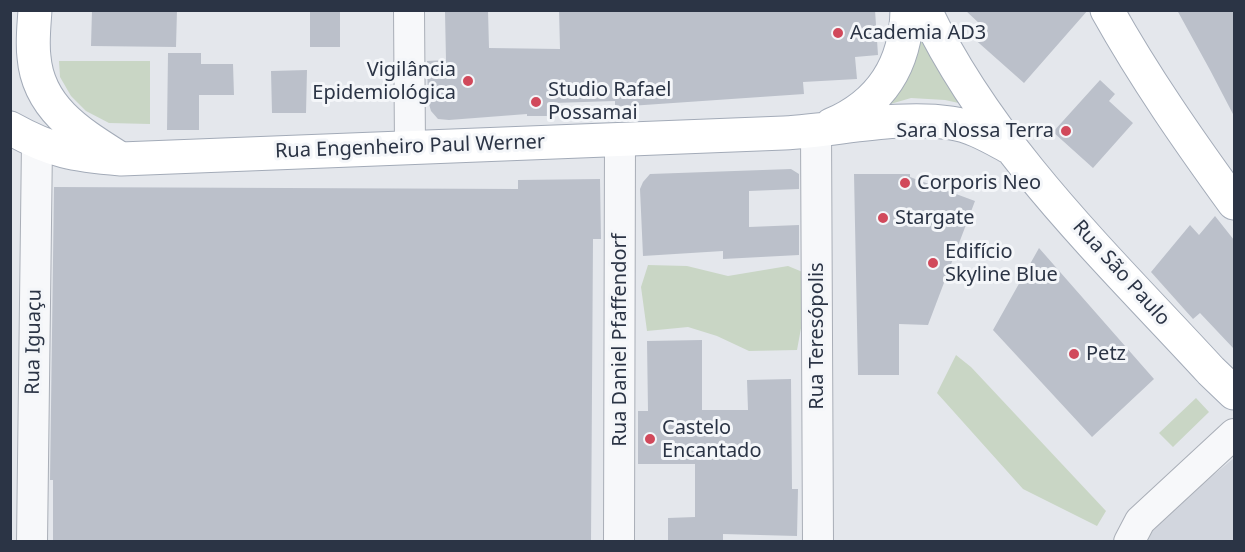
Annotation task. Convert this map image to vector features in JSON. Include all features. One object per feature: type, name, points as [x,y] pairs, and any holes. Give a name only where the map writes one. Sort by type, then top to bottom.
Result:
[{"type":"main road","points":[[35,10],[34,56],[42,89],[46,96],[59,115],[121,159]]},
{"type":"main road","points":[[816,131],[849,117],[873,99],[893,74],[901,50],[907,10]]},
{"type":"main road","name":"Rua São Paulo","points":[[925,10],[960,73],[1011,148],[1081,230],[1234,393]]},
{"type":"main road","points":[[1107,10],[1127,46],[1182,132],[1234,203]]},
{"type":"main road","name":"Rua São Paulo","points":[[816,131],[887,122],[952,123],[978,131],[1011,148]]},
{"type":"main road","name":"Rua Engenheiro Paul Werner","points":[[24,136],[79,155],[121,159],[816,131]]},
{"type":"street","points":[[409,10],[410,147]]},
{"type":"street","name":"Rua Teresópolis","points":[[816,131],[818,542]]},
{"type":"street","name":"Rua Iguaçu","points":[[24,136],[32,542]]},
{"type":"street","name":"Rua Daniel Pfaffendorf","points":[[619,542],[620,139]]},
{"type":"street","points":[[1129,542],[1140,520],[1234,434]]},
{"type":"shaded area","points":[[1234,458],[1234,541],[1138,542],[1172,509]]},
{"type":"green space","points":[[920,20],[963,104],[945,100],[911,98],[887,105]]},
{"type":"green space","points":[[59,61],[150,61],[150,124],[109,123],[86,111],[71,96],[60,77]]},
{"type":"green space","points":[[648,265],[687,266],[728,276],[788,266],[805,273],[806,301],[797,350],[749,351],[717,336],[688,327],[647,331],[641,287]]},
{"type":"green space","points":[[956,355],[971,367],[1106,511],[1097,526],[1023,489],[937,393]]},
{"type":"green space","points":[[1196,398],[1209,412],[1173,447],[1159,433]]},
{"type":"building","points":[[92,10],[177,10],[176,47],[91,46]]},
{"type":"building","points":[[310,10],[340,10],[340,47],[310,47]]},
{"type":"building","points":[[488,10],[489,48],[560,49],[559,10],[875,10],[878,55],[855,57],[857,79],[803,82],[804,94],[615,107],[615,101],[553,103],[553,116],[527,116],[527,114],[438,119],[431,111],[428,101],[427,61],[446,60],[445,12]]},
{"type":"building","points":[[965,10],[1088,10],[1024,83],[971,36],[981,25]]},
{"type":"building","points":[[1177,10],[1234,10],[1234,116],[1210,70]]},
{"type":"building","points":[[168,53],[201,53],[201,64],[233,64],[234,95],[199,95],[199,130],[167,130]]},
{"type":"building","points":[[307,70],[306,113],[272,113],[271,71]]},
{"type":"building","points":[[1100,80],[1115,94],[1109,101],[1133,123],[1093,168],[1053,132]]},
{"type":"building","points":[[791,169],[799,174],[799,189],[749,191],[749,227],[799,225],[799,255],[723,259],[723,251],[643,256],[640,189],[650,174]]},
{"type":"building","points":[[854,174],[910,174],[910,177],[975,201],[928,325],[899,324],[899,375],[858,375]]},
{"type":"building","points":[[600,179],[601,239],[593,239],[591,542],[53,542],[53,480],[50,480],[54,187],[518,189],[518,180]]},
{"type":"building","points":[[1215,216],[1234,240],[1234,349],[1200,313],[1193,319],[1151,272],[1190,225],[1199,235]]},
{"type":"building","name":"Petz","points":[[1039,248],[1154,379],[1092,437],[993,330]]},
{"type":"building","points":[[702,340],[702,410],[748,410],[747,380],[791,379],[792,489],[798,489],[797,536],[723,534],[723,542],[668,542],[668,518],[695,517],[695,464],[638,464],[638,411],[648,411],[647,341]]},
{"type":"place","name":"Academia AD3","points":[[838,33]]},
{"type":"place","name":"Vigilância Epidemiológica","points":[[468,81]]},
{"type":"place","name":"Studio Rafael Possamai","points":[[536,102]]},
{"type":"place","name":"Sara Nossa Terra","points":[[1066,131]]},
{"type":"place","name":"Corporis Neo","points":[[905,183]]},
{"type":"place","name":"Stargate","points":[[883,218]]},
{"type":"place","name":"Edifício Skyline Blue","points":[[933,263]]},
{"type":"place","name":"Petz","points":[[1074,354]]},
{"type":"place","name":"Castelo Encantado","points":[[650,439]]}]
